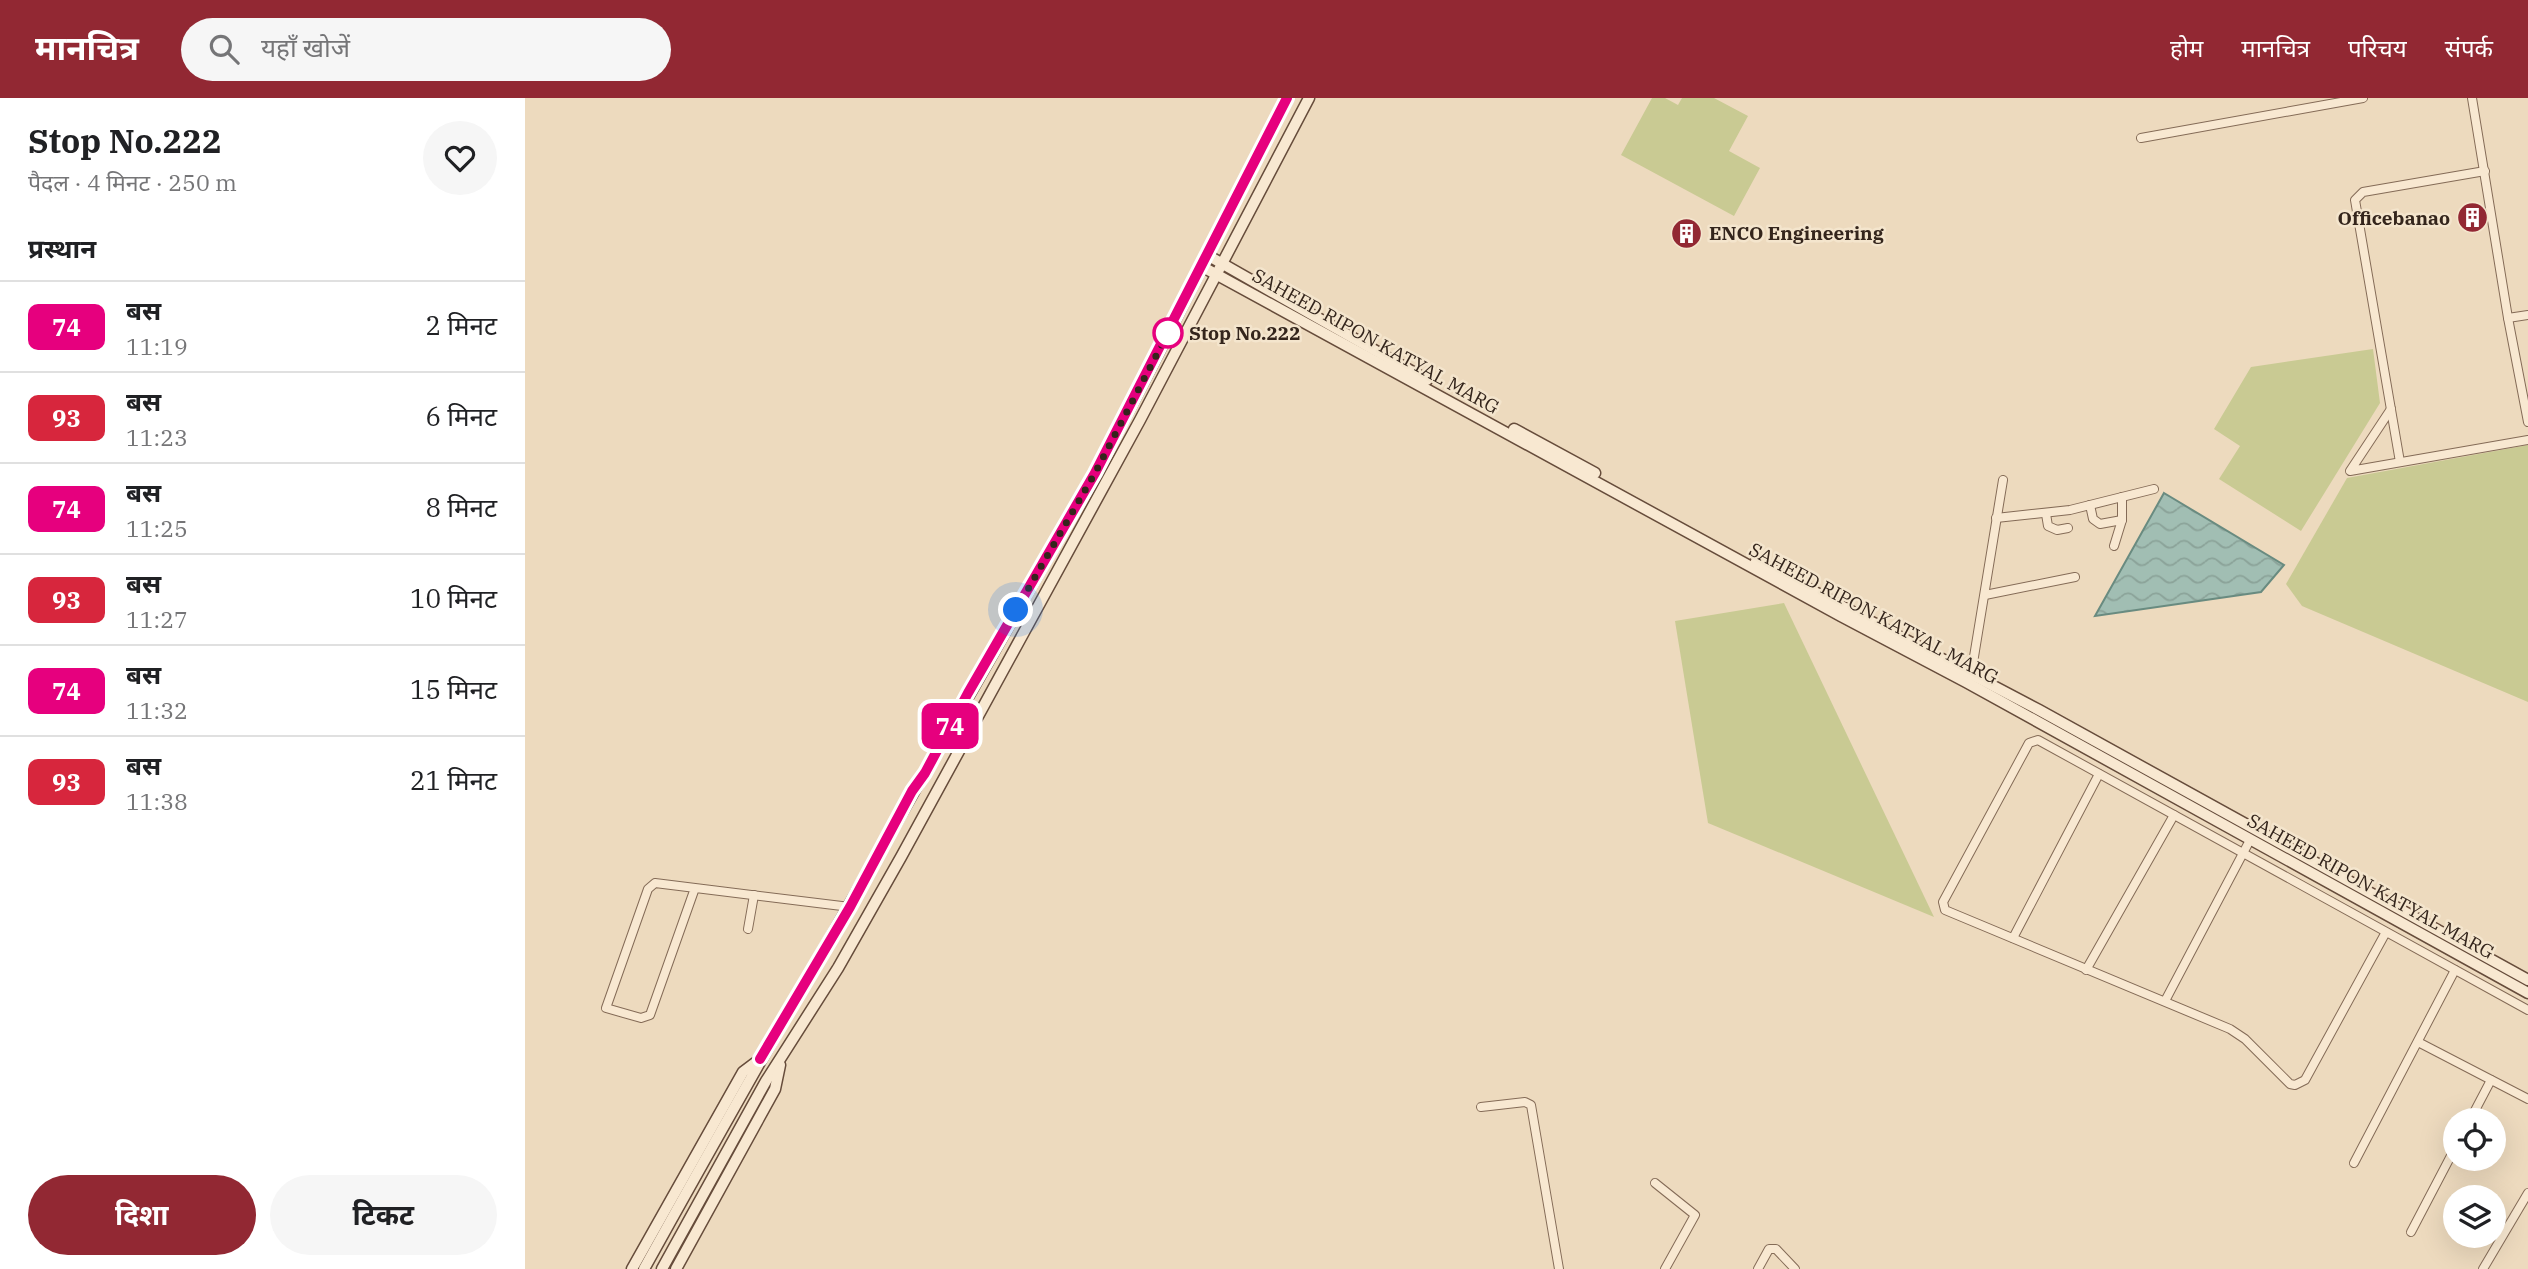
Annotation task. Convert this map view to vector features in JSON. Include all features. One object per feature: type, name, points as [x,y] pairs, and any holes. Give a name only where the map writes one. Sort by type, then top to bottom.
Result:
[{"type":"main road","points":[[644,1269],[760,1059],[850,907],[912,791],[925,773],[1095,473],[1287,98]]},
{"type":"main road","points":[[662,1269],[766,1081],[838,968],[908,845],[1127,444],[1309,98]]},
{"type":"main road","name":"SAHEED RIPON KATYAL MARG","points":[[1207,255],[1772,574],[1971,675],[2250,840],[2528,993]]},
{"type":"main road","name":"SAHEED RIPON KATYAL MARG","points":[[1202,266],[1452,401],[1542,453],[2039,716],[2528,980]]},
{"type":"main road","points":[[676,1269],[775,1089],[782,1056]]},
{"type":"main road","points":[[632,1269],[743,1072],[760,1059]]},
{"type":"street","points":[[2141,138],[2363,98]]},
{"type":"street","points":[[2472,98],[2528,422]]},
{"type":"street","points":[[2400,462],[2355,200],[2363,192],[2485,171]]},
{"type":"street","points":[[2508,318],[2528,314]]},
{"type":"street","points":[[2391,410],[2350,471],[2528,440]]},
{"type":"street","points":[[1971,675],[2003,480]]},
{"type":"street","points":[[1996,519],[2046,514],[2154,489]]},
{"type":"street","points":[[2115,546],[2122,520],[2122,497]]},
{"type":"street","points":[[2090,505],[2093,519],[2100,524],[2122,520]]},
{"type":"street","points":[[2046,514],[2048,526],[2057,530],[2068,527]]},
{"type":"street","points":[[1985,595],[2075,577]]},
{"type":"street","points":[[2386,932],[2305,1080],[2295,1085],[2290,1084],[2238,1033],[1945,910],[1944,899],[2033,740],[2042,741],[2528,1010]]},
{"type":"street","points":[[2013,938],[2099,774]]},
{"type":"street","points":[[2086,970],[2174,815]]},
{"type":"street","points":[[2165,1001],[2250,840]]},
{"type":"street","points":[[695,888],[650,1015],[641,1018],[605,1008],[648,889],[655,883],[850,907]]},
{"type":"street","points":[[748,929],[754,895]]},
{"type":"street","points":[[2354,1163],[2455,970]]},
{"type":"street","points":[[2418,1042],[2528,1099]]},
{"type":"street","points":[[2476,1108],[2491,1080]]},
{"type":"street","points":[[1481,1107],[1525,1102],[1531,1105],[1559,1269]]},
{"type":"street","points":[[2411,1232],[2443,1171]]},
{"type":"street","points":[[1655,1183],[1695,1215],[1665,1269]]},
{"type":"street","points":[[2483,1269],[2528,1193]]},
{"type":"street","points":[[1758,1269],[1772,1248],[1795,1269]]},
{"type":"green space","points":[[1652,98],[1665,98],[1678,105],[1682,98],[1714,98],[1748,116],[1729,151],[1760,168],[1734,216],[1621,155]]},
{"type":"green space","points":[[2373,349],[2380,403],[2301,531],[2219,479],[2240,446],[2214,429],[2251,367]]},
{"type":"green space","points":[[2528,445],[2528,702],[2302,606],[2286,584],[2347,478]]},
{"type":"green space","points":[[1784,603],[1934,917],[1708,823],[1675,621]]},
{"type":"water","points":[[2164,493],[2284,565],[2261,592],[2095,616]]},
{"type":"bus line","name":"74","points":[[760,1059],[821,958],[885,846],[912,791],[925,773],[1095,473],[1287,98]]},
{"type":"place","name":"Officebanao","points":[[2473,218]]},
{"type":"place","name":"ENCO Engineering","points":[[1686,233]]},
{"type":"place","name":"Stop No.222","points":[[1168,333]]},
{"type":"route","points":[[1016,610],[1095,473],[1168,333]]}]
